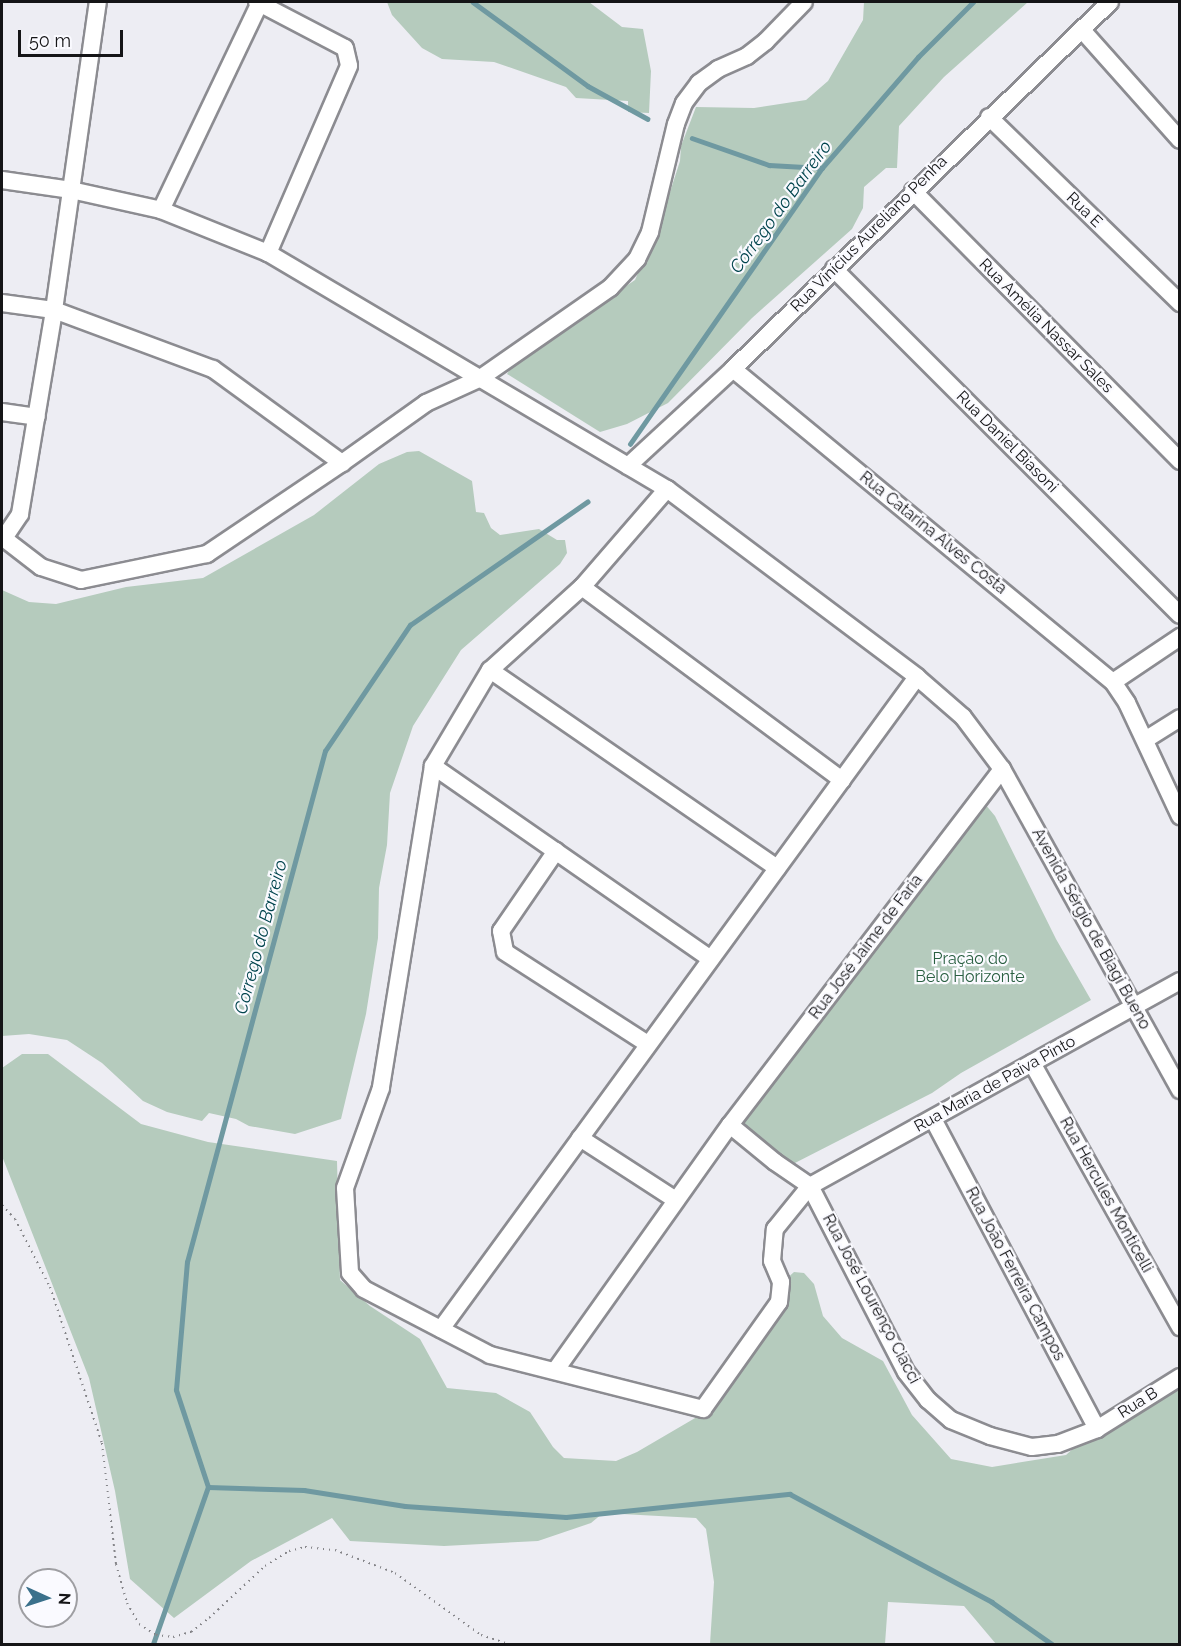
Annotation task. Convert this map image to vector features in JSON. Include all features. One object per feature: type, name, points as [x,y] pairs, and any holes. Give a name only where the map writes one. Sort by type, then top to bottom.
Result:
[{"type":"street","points":[[98,2],[54,310],[20,514],[3,538],[41,567],[81,580],[207,554],[342,463],[426,402],[478,379],[610,288],[637,260],[650,232],[676,124],[684,103],[699,83],[718,69],[747,56],[766,41],[804,2]]},
{"type":"street","points":[[161,210],[258,2],[345,48],[349,66],[268,253]]},
{"type":"street","name":"Rua Vinícius Aureliano Penha","points":[[628,466],[733,369],[989,117],[1110,2]]},
{"type":"street","points":[[1082,30],[1179,140]]},
{"type":"street","name":"Rua E","points":[[989,117],[1179,303]]},
{"type":"street","name":"Avenida Sérgio de Biagi Bueno","points":[[2,180],[71,190],[161,210],[268,253],[667,489],[917,677],[963,717],[1002,769],[1179,1090]]},
{"type":"street","name":"Rua Amélia Nassar Sales","points":[[913,191],[1179,461]]},
{"type":"street","name":"Rua Daniel Biasoni","points":[[834,269],[1179,615]]},
{"type":"street","points":[[2,303],[54,310],[213,369],[342,463]]},
{"type":"street","name":"Rua Catarina Alves Costa","points":[[733,369],[1113,682],[1127,703],[1179,816]]},
{"type":"street","points":[[2,412],[37,417]]},
{"type":"street","points":[[667,489],[582,587],[490,670],[433,766],[381,1088],[345,1188],[350,1273],[364,1289],[490,1355],[703,1409],[779,1302],[781,1282],[772,1261],[775,1229],[810,1186]]},
{"type":"street","points":[[582,587],[842,780]]},
{"type":"street","points":[[1113,682],[1179,637]]},
{"type":"street","points":[[490,670],[777,868]]},
{"type":"street","points":[[441,1329],[917,677]]},
{"type":"street","points":[[1145,740],[1179,718]]},
{"type":"street","points":[[433,766],[711,959]]},
{"type":"street","name":"Rua José Jaime de Faria","points":[[555,1371],[730,1125],[1002,769]]},
{"type":"street","points":[[556,851],[501,931],[506,952],[648,1044]]},
{"type":"street","name":"Rua Maria de Paiva Pinto","points":[[810,1186],[1179,981]]},
{"type":"street","name":"Rua Hercules Monticelli","points":[[1032,1063],[1179,1327]]},
{"type":"street","name":"Rua João Ferreira Campos","points":[[933,1119],[1097,1429]]},
{"type":"street","name":"Rua José Lourenço Ciacci","points":[[730,1125],[775,1162],[810,1186],[906,1372],[928,1400],[951,1420],[990,1437],[1032,1447],[1058,1443],[1097,1429]]},
{"type":"street","points":[[580,1138],[676,1200]]},
{"type":"street","name":"Rua B","points":[[1097,1429],[1179,1377]]},
{"type":"path","points":[[2,1205],[15,1219],[50,1287],[102,1443],[116,1564],[127,1604],[139,1624],[156,1635],[173,1637],[191,1632],[265,1566],[289,1551],[305,1547],[335,1550],[395,1573],[481,1635],[508,1644]]},
{"type":"green space","points":[[387,2],[589,2],[622,27],[643,29],[651,71],[649,113],[628,112],[628,101],[576,98],[566,87],[494,62],[442,59],[422,48],[392,15]]},
{"type":"green space","points":[[864,2],[1028,2],[944,77],[899,126],[897,168],[886,168],[864,187],[863,208],[852,229],[752,318],[668,403],[627,424],[600,432],[507,374],[515,361],[635,280],[661,220],[680,161],[681,146],[696,107],[754,108],[806,100],[828,81],[863,20]]},
{"type":"green space","points":[[419,451],[472,481],[476,512],[484,513],[491,528],[500,535],[539,529],[557,540],[565,540],[567,553],[560,564],[461,650],[413,726],[390,793],[387,845],[379,888],[378,938],[366,1014],[341,1119],[295,1134],[249,1126],[236,1119],[209,1113],[202,1121],[167,1112],[143,1101],[102,1063],[67,1040],[29,1034],[2,1036],[2,590],[29,602],[56,604],[126,587],[203,578],[314,515],[379,464],[407,452]]},
{"type":"green space","name":"Pração do Belo Horizonte","points":[[985,804],[995,816],[1056,939],[1091,1000],[961,1073],[932,1093],[791,1165],[738,1125]]},
{"type":"green space","points":[[22,1054],[48,1054],[141,1124],[208,1142],[337,1161],[340,1280],[370,1306],[420,1339],[447,1388],[496,1393],[530,1412],[553,1447],[564,1458],[616,1461],[637,1452],[702,1414],[783,1282],[794,1272],[804,1273],[814,1284],[823,1316],[842,1338],[883,1361],[912,1415],[951,1459],[992,1467],[1066,1455],[1077,1445],[1172,1388],[1179,1388],[1179,1644],[996,1644],[964,1606],[888,1602],[885,1644],[710,1644],[714,1582],[706,1529],[696,1518],[603,1513],[591,1523],[538,1541],[444,1546],[350,1541],[332,1518],[251,1561],[174,1618],[130,1579],[115,1491],[89,1378],[2,1156],[2,1068]]},
{"type":"waterway","points":[[473,2],[588,86],[648,119]]},
{"type":"waterway","name":"Córrego do Barreiro","points":[[630,444],[822,168],[918,57],[973,2]]},
{"type":"waterway","points":[[692,138],[769,165],[822,168]]},
{"type":"waterway","name":"Córrego do Barreiro","points":[[208,1487],[176,1390],[187,1262],[325,751],[410,625],[587,502]]},
{"type":"waterway","points":[[208,1487],[304,1490],[405,1506],[566,1517],[790,1494],[992,1602],[1052,1644]]},
{"type":"waterway","points":[[153,1644],[208,1487]]}]
